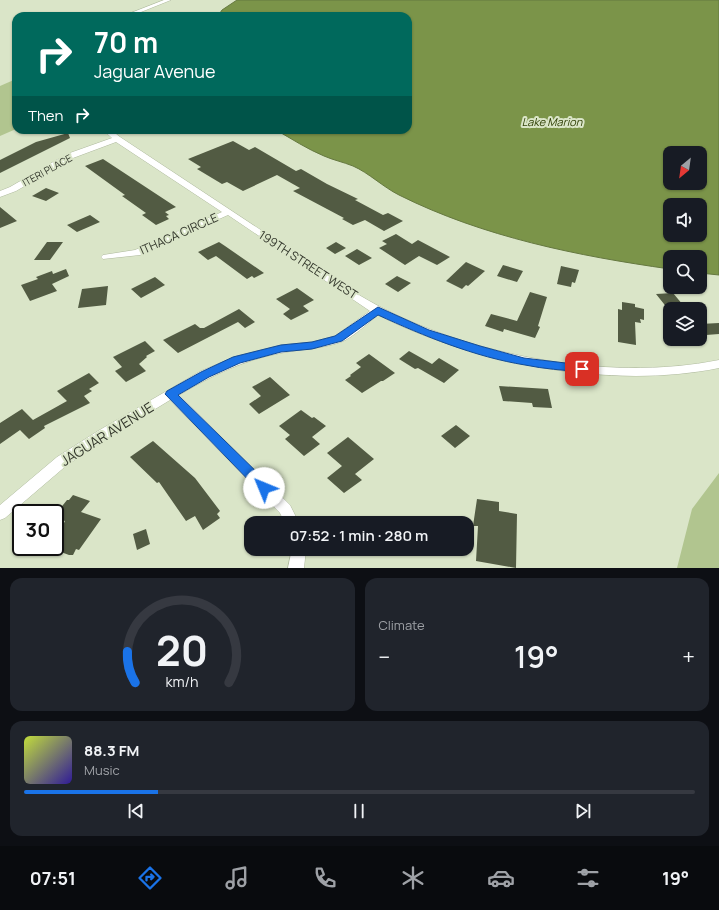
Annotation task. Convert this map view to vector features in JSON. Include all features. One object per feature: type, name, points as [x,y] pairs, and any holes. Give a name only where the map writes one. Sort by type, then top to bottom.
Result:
[{"type":"street","points":[[137,12],[169,0]]},
{"type":"street","name":"199TH STREET WEST","points":[[111,134],[378,310],[425,332],[524,362],[582,369],[665,372],[719,364]]},
{"type":"street","name":"ITERI PLACE","points":[[0,194],[13,189],[70,156],[117,139]]},
{"type":"street","name":"ITHACA CIRCLE","points":[[106,257],[137,253],[228,212]]},
{"type":"street","name":"JAGUAR AVENUE","points":[[0,514],[62,461],[205,374],[237,360],[281,349],[312,346],[339,339],[378,310]]},
{"type":"street","points":[[171,394],[285,509],[288,516]]},
{"type":"street","points":[[296,568],[298,556]]},
{"type":"shaded area","points":[[12,81],[12,131],[0,136],[0,86]]},
{"type":"shaded area","points":[[719,473],[719,568],[677,568],[692,509]]},
{"type":"water","name":"Lake Marion","points":[[237,0],[719,0],[719,275],[707,274],[707,250],[663,250],[663,268],[566,251],[497,233],[431,210],[399,195],[359,169],[331,159],[283,134],[412,134],[412,12],[221,12]]},
{"type":"building","points":[[64,134],[68,134],[70,138],[0,173],[0,160],[36,142]]},
{"type":"building","points":[[233,141],[249,150],[255,147],[296,171],[301,169],[358,199],[355,200],[383,215],[388,213],[403,221],[384,231],[365,220],[353,225],[342,219],[344,218],[293,191],[300,188],[277,175],[243,191],[227,182],[222,184],[197,169],[201,167],[188,159]]},
{"type":"building","points":[[103,159],[176,207],[165,212],[169,215],[166,216],[169,219],[156,225],[142,215],[146,213],[122,196],[125,195],[85,166]]},
{"type":"building","points":[[46,188],[59,193],[46,201],[32,196]]},
{"type":"building","points":[[0,207],[17,221],[0,228]]},
{"type":"building","points":[[90,215],[100,222],[77,232],[67,225]]},
{"type":"building","points":[[396,234],[412,244],[418,240],[450,257],[437,265],[419,256],[405,265],[379,248],[387,244],[382,241]]},
{"type":"building","points":[[47,242],[63,242],[50,260],[34,260]]},
{"type":"building","points":[[219,242],[264,273],[254,278],[252,276],[247,279],[216,256],[208,260],[198,252]]},
{"type":"building","points":[[336,242],[346,248],[335,254],[326,248]]},
{"type":"building","points":[[357,249],[372,258],[359,265],[345,256]]},
{"type":"building","points":[[466,262],[485,271],[468,286],[466,285],[462,289],[446,281]]},
{"type":"building","points":[[503,265],[523,271],[517,282],[497,276]]},
{"type":"building","points":[[561,266],[579,270],[575,283],[572,282],[571,287],[557,284]]},
{"type":"building","points":[[66,269],[69,276],[52,284],[57,291],[30,301],[21,285],[38,279],[36,277],[52,271],[53,274]]},
{"type":"building","points":[[397,276],[411,283],[398,292],[385,284]]},
{"type":"building","points":[[155,277],[165,285],[141,298],[131,289]]},
{"type":"building","points":[[108,286],[106,305],[78,308],[82,289]]},
{"type":"building","points":[[297,288],[314,300],[303,306],[309,311],[291,320],[283,314],[290,309],[276,299]]},
{"type":"building","points":[[530,292],[547,297],[538,326],[540,327],[535,338],[504,329],[503,332],[485,326],[491,314],[517,321]]},
{"type":"building","points":[[656,294],[674,294],[680,302],[663,303]]},
{"type":"building","points":[[622,302],[635,304],[635,307],[644,309],[644,320],[640,319],[641,323],[635,322],[636,345],[618,342],[618,309],[622,310]]},
{"type":"building","points":[[239,309],[255,322],[245,328],[238,322],[178,353],[163,340],[195,324],[200,328],[204,328]]},
{"type":"building","points":[[719,323],[719,334],[707,335],[707,324]]},
{"type":"building","points":[[145,341],[155,351],[146,356],[147,357],[139,364],[146,371],[126,382],[115,371],[122,367],[113,357]]},
{"type":"building","points":[[409,351],[432,364],[439,358],[459,370],[444,383],[418,368],[415,369],[399,359]]},
{"type":"building","points":[[369,354],[395,373],[362,393],[345,380],[361,367],[356,363]]},
{"type":"building","points":[[89,373],[99,383],[89,389],[92,391],[84,396],[90,403],[44,426],[45,428],[29,439],[20,430],[0,444],[0,423],[22,409],[33,420],[67,401],[57,391]]},
{"type":"building","points":[[270,377],[290,395],[259,414],[249,404],[261,396],[252,387]]},
{"type":"building","points":[[499,386],[548,389],[552,408],[533,407],[532,403],[503,401]]},
{"type":"building","points":[[301,410],[326,426],[312,437],[320,444],[304,456],[285,439],[290,435],[279,426]]},
{"type":"building","points":[[456,425],[470,436],[455,448],[441,436]]},
{"type":"building","points":[[348,437],[374,459],[355,474],[362,480],[344,493],[327,478],[342,466],[327,453]]},
{"type":"building","points":[[153,441],[195,478],[220,511],[217,514],[220,518],[203,530],[195,516],[186,521],[159,482],[157,483],[130,457]]},
{"type":"building","points":[[73,495],[90,501],[81,512],[101,519],[79,550],[76,549],[73,555],[64,553],[64,504],[67,500],[69,500]]},
{"type":"building","points":[[477,499],[499,502],[499,511],[517,514],[516,568],[476,561],[478,526],[474,526]]},
{"type":"building","points":[[146,529],[150,544],[137,550],[133,534]]},
{"type":"route","points":[[264,488],[171,394],[205,374],[237,360],[281,349],[312,346],[339,339],[378,310],[390,317],[425,332],[477,349],[524,362],[582,369]]}]
